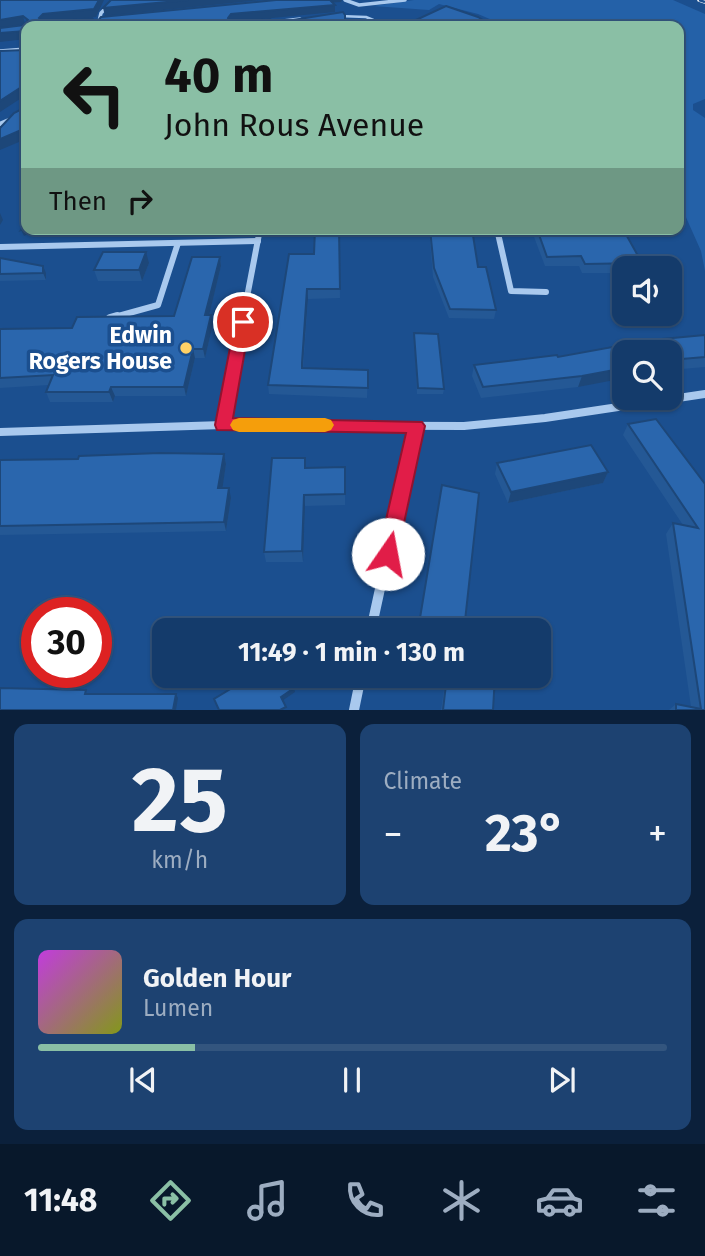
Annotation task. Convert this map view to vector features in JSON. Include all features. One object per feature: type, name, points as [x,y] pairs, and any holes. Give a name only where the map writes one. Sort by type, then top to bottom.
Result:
[{"type":"street","points":[[97,20],[114,0]]},
{"type":"street","points":[[345,0],[359,5],[405,0]]},
{"type":"street","points":[[285,21],[311,18]]},
{"type":"street","points":[[97,20],[111,19]]},
{"type":"street","points":[[0,51],[21,49]]},
{"type":"street","points":[[0,57],[21,55]]},
{"type":"street","points":[[0,124],[21,115]]},
{"type":"street","points":[[223,425],[259,235]]},
{"type":"street","points":[[498,235],[511,291],[546,292]]},
{"type":"street","points":[[0,247],[258,241]]},
{"type":"street","points":[[100,321],[158,305],[178,243]]},
{"type":"street","points":[[0,432],[223,425],[416,426],[505,423],[705,394]]},
{"type":"street","points":[[374,618],[416,426]]},
{"type":"street","points":[[354,710],[359,688]]},
{"type":"lane","points":[[336,16],[366,17],[376,21]]},
{"type":"shaded area","points":[[414,0],[673,0],[705,14],[705,99],[693,104],[693,110],[705,118],[705,271],[701,251],[684,215],[684,21],[494,21],[439,4],[429,10],[373,6]]},
{"type":"building","points":[[0,0],[99,0],[94,9],[43,14],[39,18],[42,21],[27,21],[23,16],[0,20]]},
{"type":"building","points":[[111,0],[188,0],[103,8]]},
{"type":"building","points":[[276,0],[330,0],[335,5],[231,14],[228,18],[230,21],[98,21],[101,17]]},
{"type":"building","points":[[446,6],[484,21],[414,21]]},
{"type":"building","points":[[343,12],[345,21],[287,21]]},
{"type":"building","points":[[92,18],[94,21],[63,21]]},
{"type":"building","points":[[21,25],[21,31],[0,33],[0,28]]},
{"type":"building","points":[[21,50],[21,87],[0,101],[0,51]]},
{"type":"building","points":[[21,110],[21,130],[0,139],[0,128]]},
{"type":"building","points":[[315,235],[339,235],[340,289],[307,289],[302,368],[368,370],[368,388],[268,385],[289,254],[314,254]]},
{"type":"building","points":[[431,235],[473,235],[478,267],[486,267],[496,310],[450,309],[434,268]]},
{"type":"building","points":[[539,235],[626,235],[638,256],[612,256],[612,264],[585,264],[581,256],[547,257]]},
{"type":"building","points":[[103,252],[146,252],[139,270],[94,270]]},
{"type":"building","points":[[192,257],[220,257],[205,315],[211,315],[203,349],[193,349],[184,387],[111,387],[109,392],[46,392],[53,375],[0,378],[0,329],[72,328],[77,317],[174,316]]},
{"type":"building","points":[[0,258],[43,266],[43,273],[0,274]]},
{"type":"building","points":[[414,333],[438,334],[444,389],[418,388]]},
{"type":"building","points":[[705,335],[705,357],[682,359],[682,340],[651,340]]},
{"type":"building","points":[[612,347],[612,370],[483,387],[474,365],[557,355],[558,357]]},
{"type":"building","points":[[656,419],[705,484],[705,710],[676,710],[676,704],[701,709],[673,523],[698,528],[628,424]]},
{"type":"building","points":[[591,445],[608,472],[511,492],[497,463]]},
{"type":"building","points":[[224,454],[218,488],[229,488],[224,522],[0,526],[0,460],[78,459],[79,456]]},
{"type":"building","points":[[272,458],[305,458],[305,468],[345,467],[345,494],[304,495],[302,551],[264,552]]},
{"type":"building","points":[[442,485],[479,493],[465,618],[420,618]]},
{"type":"building","points":[[0,688],[86,690],[85,694],[176,694],[173,710],[0,710]]},
{"type":"building","points":[[232,688],[294,688],[281,697],[286,707],[280,710],[219,710],[214,699]]},
{"type":"building","points":[[446,688],[494,688],[493,710],[443,710]]},
{"type":"railway","points":[[699,0],[705,2]]},
{"type":"slow traffic","points":[[239,425],[325,425]]},
{"type":"place","name":"Edwin Rogers House","points":[[186,348]]},
{"type":"route","points":[[243,322],[223,425],[416,426],[388,554]]}]
